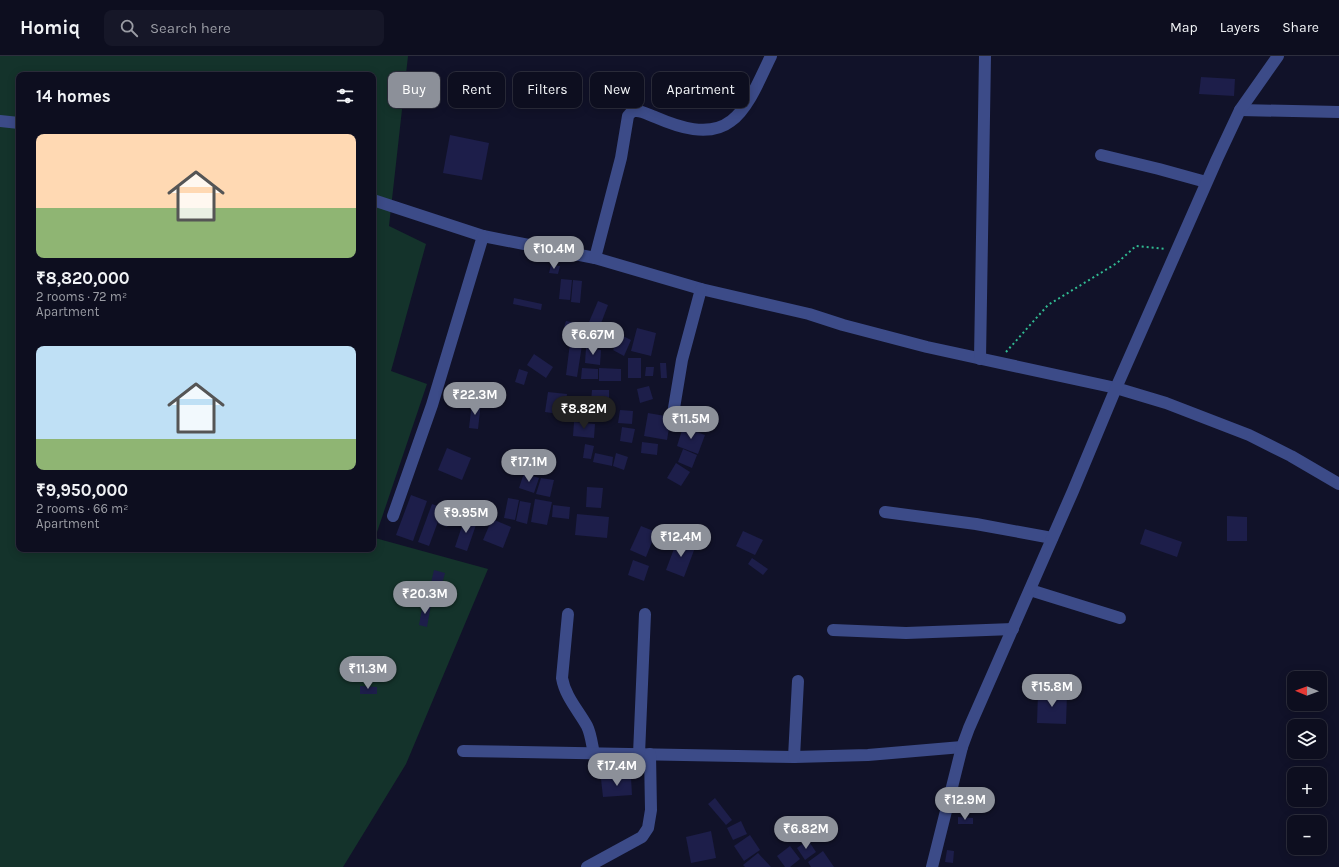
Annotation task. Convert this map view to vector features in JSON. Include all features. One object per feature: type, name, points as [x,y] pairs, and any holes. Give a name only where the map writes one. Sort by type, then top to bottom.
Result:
[{"type":"street","points":[[595,258],[621,158],[628,116],[635,110],[664,121],[694,129],[707,130],[718,128],[741,112],[771,56]]},
{"type":"street","points":[[980,359],[985,56]]},
{"type":"street","points":[[932,867],[962,747],[969,728],[1073,491],[1116,388],[1178,250],[1206,182],[1240,110],[1278,56]]},
{"type":"street","points":[[1240,110],[1339,112]]},
{"type":"street","points":[[0,121],[16,122]]},
{"type":"street","points":[[1101,155],[1206,182]]},
{"type":"street","points":[[376,201],[483,236],[595,258],[701,289],[809,314],[843,325],[926,347],[1116,388],[1166,403],[1249,435],[1291,456],[1339,484]]},
{"type":"street","points":[[393,516],[432,405],[483,236]]},
{"type":"street","points":[[673,414],[682,360],[701,289]]},
{"type":"street","points":[[885,512],[976,524],[1052,538]]},
{"type":"street","points":[[1030,590],[1120,618]]},
{"type":"street","points":[[568,614],[562,678],[563,685],[568,697],[588,728],[594,754]]},
{"type":"street","points":[[587,867],[642,837],[648,828],[651,810],[645,754],[645,614]]},
{"type":"street","points":[[833,630],[906,633],[1013,629]]},
{"type":"street","points":[[794,757],[798,681]]},
{"type":"street","points":[[463,751],[794,757],[868,755],[962,747]]},
{"type":"path","points":[[998,362],[1048,304],[1117,263],[1136,246],[1178,250]]},
{"type":"green space","points":[[0,56],[408,56],[406,72],[388,72],[388,108],[402,108],[389,226],[426,244],[391,371],[427,384],[376,535],[376,72],[16,72],[16,552],[376,552],[376,538],[488,569],[406,764],[343,867],[0,867]]},
{"type":"building","points":[[1201,77],[1235,79],[1234,96],[1199,94]]},
{"type":"building","points":[[450,135],[489,143],[482,180],[443,173]]},
{"type":"building","points":[[551,265],[560,266],[558,274],[549,273]]},
{"type":"building","points":[[561,279],[572,280],[570,300],[559,299]]},
{"type":"building","points":[[573,280],[582,281],[580,303],[571,302]]},
{"type":"building","points":[[514,298],[542,304],[541,310],[513,304]]},
{"type":"building","points":[[598,301],[608,305],[600,326],[589,322]]},
{"type":"building","points":[[566,321],[596,327],[595,333],[564,327]]},
{"type":"building","points":[[637,328],[656,333],[651,356],[631,351]]},
{"type":"building","points":[[621,335],[631,340],[624,356],[613,350]]},
{"type":"building","points":[[570,343],[582,345],[577,377],[566,375]]},
{"type":"building","points":[[586,348],[601,350],[600,365],[585,363]]},
{"type":"building","points":[[534,354],[553,367],[546,378],[527,365]]},
{"type":"building","points":[[628,358],[641,358],[641,378],[628,378]]},
{"type":"building","points":[[660,363],[666,363],[667,378],[661,378]]},
{"type":"building","points":[[646,367],[654,367],[653,376],[645,376]]},
{"type":"building","points":[[582,368],[598,369],[598,379],[581,379]]},
{"type":"building","points":[[599,368],[621,369],[621,381],[599,381]]},
{"type":"building","points":[[519,369],[528,372],[524,385],[515,382]]},
{"type":"building","points":[[649,386],[653,399],[640,403],[637,389]]},
{"type":"building","points":[[592,390],[609,390],[609,402],[591,402]]},
{"type":"building","points":[[548,392],[567,394],[565,415],[545,412]]},
{"type":"building","points":[[571,397],[580,398],[578,416],[569,415]]},
{"type":"building","points":[[472,402],[481,403],[478,429],[469,428]]},
{"type":"building","points":[[620,410],[633,411],[632,424],[618,423]]},
{"type":"building","points":[[648,413],[671,417],[667,440],[644,436]]},
{"type":"building","points":[[574,422],[595,424],[594,438],[573,436]]},
{"type":"building","points":[[622,427],[635,429],[632,443],[620,441]]},
{"type":"building","points":[[683,427],[705,435],[698,454],[677,446]]},
{"type":"building","points":[[642,442],[658,444],[657,455],[641,453]]},
{"type":"building","points":[[585,444],[594,446],[591,459],[583,458]]},
{"type":"building","points":[[447,448],[471,458],[462,480],[438,470]]},
{"type":"building","points":[[683,449],[697,455],[692,468],[678,462]]},
{"type":"building","points":[[595,453],[613,457],[612,466],[593,462]]},
{"type":"building","points":[[616,453],[628,457],[624,470],[613,466]]},
{"type":"building","points":[[676,463],[690,472],[681,486],[667,478]]},
{"type":"building","points":[[524,473],[539,478],[534,493],[519,488]]},
{"type":"building","points":[[541,478],[554,480],[550,497],[536,494]]},
{"type":"building","points":[[587,487],[603,488],[601,508],[586,507]]},
{"type":"building","points":[[411,495],[427,501],[413,541],[396,535]]},
{"type":"building","points":[[508,498],[519,500],[515,520],[504,518]]},
{"type":"building","points":[[535,499],[552,502],[547,525],[531,522]]},
{"type":"building","points":[[520,501],[531,503],[527,524],[516,521]]},
{"type":"building","points":[[432,504],[443,508],[429,546],[418,542]]},
{"type":"building","points":[[553,505],[570,507],[569,519],[552,517]]},
{"type":"building","points":[[445,507],[454,511],[447,527],[438,524]]},
{"type":"building","points":[[577,514],[609,517],[607,538],[575,535]]},
{"type":"building","points":[[1227,516],[1247,517],[1247,541],[1227,541]]},
{"type":"building","points":[[465,517],[477,522],[467,551],[455,547]]},
{"type":"building","points":[[492,519],[511,527],[503,548],[483,540]]},
{"type":"building","points":[[641,526],[656,532],[646,557],[630,550]]},
{"type":"building","points":[[1145,529],[1182,542],[1177,557],[1140,544]]},
{"type":"building","points":[[743,531],[763,540],[755,555],[736,546]]},
{"type":"building","points":[[678,538],[696,545],[684,577],[666,570]]},
{"type":"building","points":[[752,558],[768,569],[763,575],[748,564]]},
{"type":"building","points":[[633,560],[649,566],[644,581],[628,575]]},
{"type":"building","points":[[434,570],[445,573],[440,591],[430,587]]},
{"type":"building","points":[[423,603],[431,605],[427,627],[419,625]]},
{"type":"building","points":[[360,686],[377,687],[377,694],[360,694]]},
{"type":"building","points":[[1038,693],[1067,694],[1066,724],[1037,723]]},
{"type":"building","points":[[631,777],[632,795],[603,797],[601,779]]},
{"type":"building","points":[[715,798],[732,820],[726,825],[708,804]]},
{"type":"building","points":[[958,817],[973,818],[973,824],[958,824]]},
{"type":"building","points":[[741,821],[747,834],[733,840],[727,828]]},
{"type":"building","points":[[711,831],[716,858],[691,863],[686,837]]},
{"type":"building","points":[[750,835],[760,850],[744,861],[734,846]]},
{"type":"building","points":[[808,840],[816,852],[805,860],[797,848]]},
{"type":"building","points":[[790,846],[800,859],[790,867],[785,867],[777,856]]},
{"type":"building","points":[[947,850],[954,851],[953,863],[945,862]]},
{"type":"building","points":[[823,851],[834,867],[811,867],[808,862]]},
{"type":"building","points":[[758,853],[771,867],[745,867],[743,865]]}]
